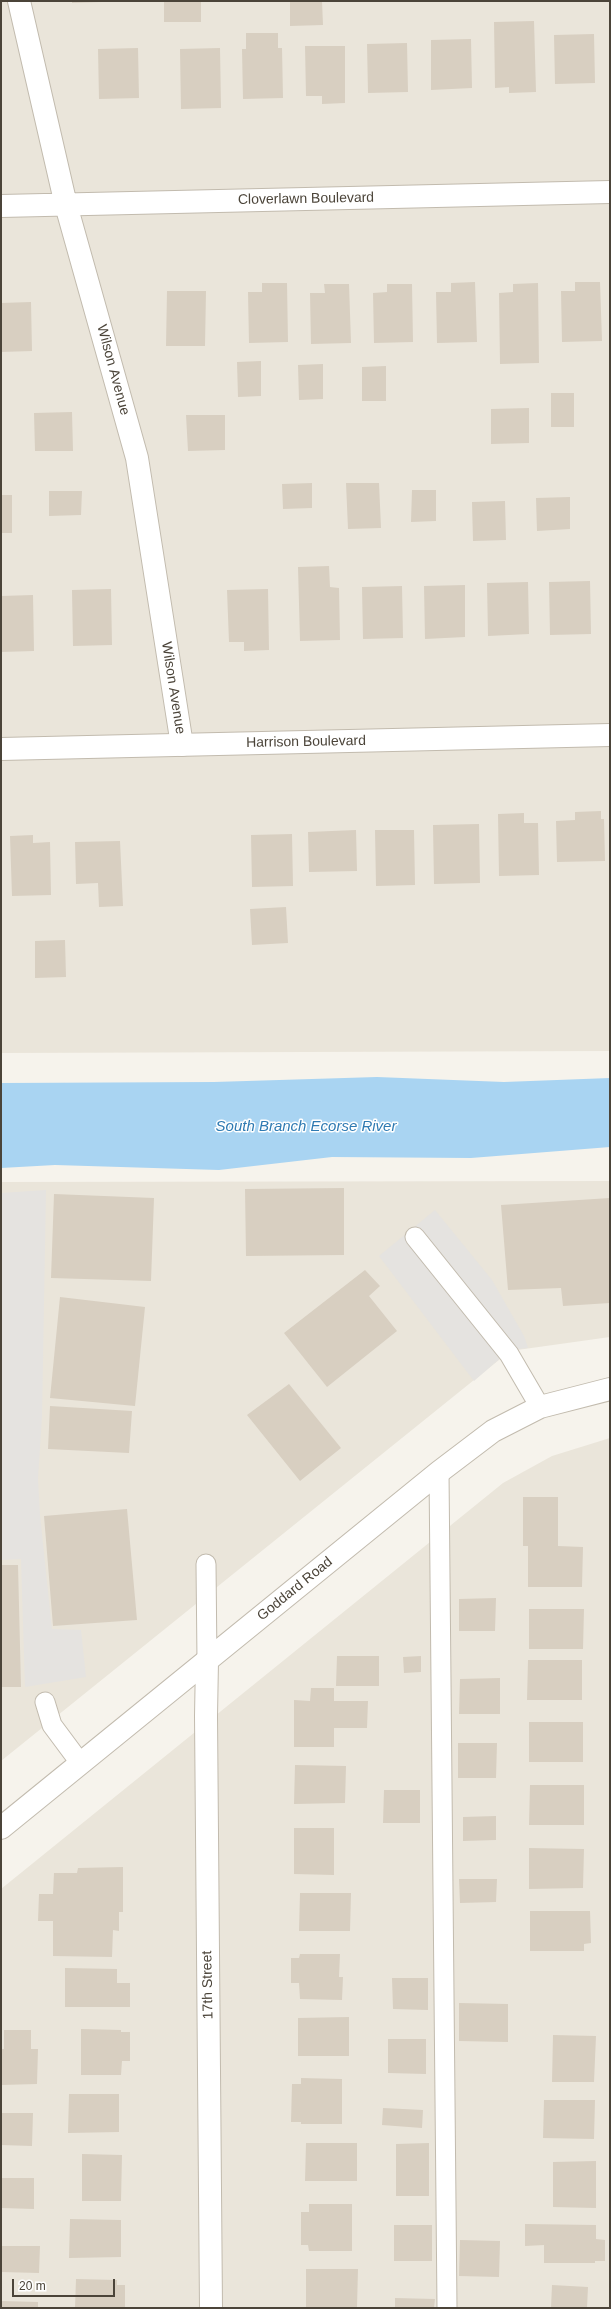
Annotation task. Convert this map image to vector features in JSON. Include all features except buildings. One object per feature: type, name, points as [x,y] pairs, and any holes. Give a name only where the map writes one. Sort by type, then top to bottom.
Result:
[{"type":"street","name":"Wilson Avenue","points":[[19,1],[66,205],[136,458],[182,745]]},
{"type":"street","name":"Cloverlawn Boulevard","points":[[1,206],[610,192]]},
{"type":"street","name":"Harrison Boulevard","points":[[1,749],[610,735]]},
{"type":"street","name":"Goddard Road","points":[[1,1828],[439,1472],[493,1430],[540,1407],[610,1389]]},
{"type":"street","name":"17th Street","points":[[207,1661],[206,1716],[211,2308]]},
{"type":"lane","points":[[416,1237],[509,1354],[540,1407]]},
{"type":"lane","points":[[439,1472],[447,2308]]},
{"type":"lane","points":[[206,1564],[207,1661]]},
{"type":"lane","points":[[45,1702],[52,1725],[81,1764]]},
{"type":"shaded area","points":[[1,1],[610,1],[610,1051],[1,1053]]},
{"type":"shaded area","points":[[610,1181],[610,1337],[510,1351],[1,1761],[1,1182]]},
{"type":"shaded area","points":[[46,1190],[42,1416],[38,1479],[40,1515],[52,1629],[81,1630],[86,1677],[25,1687],[21,1559],[1,1560],[1,1193]]},
{"type":"shaded area","points":[[435,1210],[492,1280],[524,1336],[528,1348],[510,1350],[474,1381],[379,1256]]},
{"type":"shaded area","points":[[610,1438],[610,2308],[1,2308],[1,1889],[503,1483],[552,1456]]},
{"type":"water","name":"South Branch Ecorse River","points":[[377,1077],[504,1082],[610,1078],[610,1147],[471,1158],[332,1157],[219,1170],[55,1165],[1,1168],[1,1083],[214,1082]]}]
